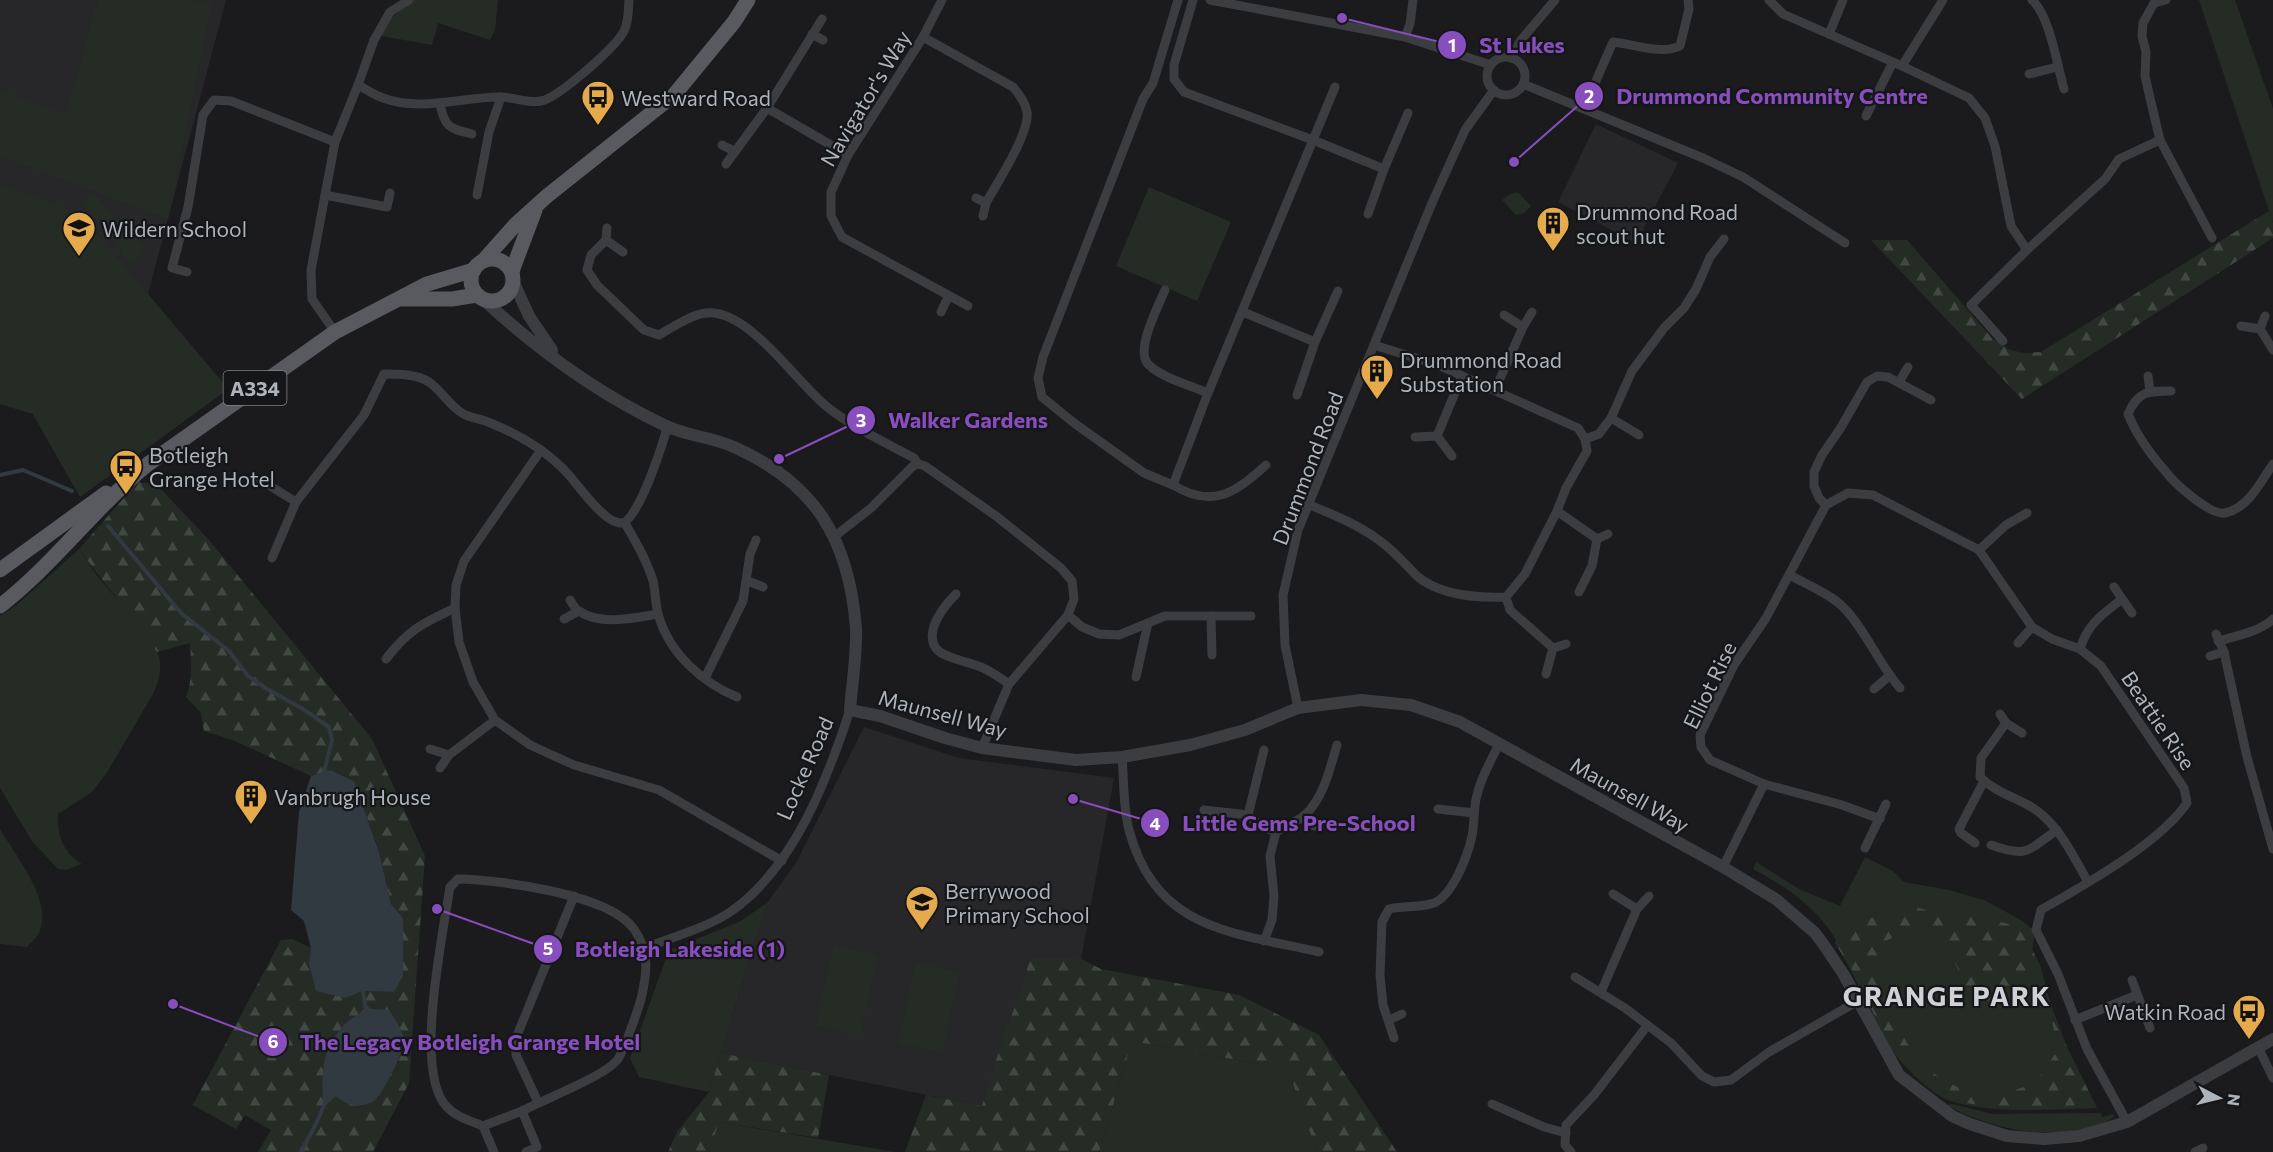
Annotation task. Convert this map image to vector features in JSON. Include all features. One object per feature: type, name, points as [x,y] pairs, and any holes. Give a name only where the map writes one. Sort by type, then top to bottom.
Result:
[{"type":"main road","points":[[536,207],[509,294],[498,301],[481,298],[471,283],[478,265],[516,224],[536,207],[674,94],[734,22],[748,0]]},
{"type":"main road","points":[[478,265],[496,259],[508,265],[513,277]]},
{"type":"main road","name":"A334","points":[[0,606],[21,589],[120,487],[148,464],[335,332],[427,284],[478,265]]},
{"type":"main road","name":"A334","points":[[396,300],[481,298]]},
{"type":"main road","name":"A334","points":[[0,570],[104,494],[120,487]]},
{"type":"street","points":[[335,332],[312,299],[311,270],[335,142],[374,40],[390,12],[409,0]]},
{"type":"street","points":[[358,85],[384,98],[415,104],[440,104],[501,97],[541,101],[551,97],[577,78],[612,46],[623,32],[628,20],[629,0]]},
{"type":"street","name":"Navigator's Way","points":[[942,0],[923,37],[848,155],[831,192],[831,216],[842,237],[968,306]]},
{"type":"street","points":[[1178,0],[1153,83],[1143,99],[1043,357],[1038,378],[1042,397],[1074,423],[1144,473],[1197,497],[1211,498],[1233,491],[1250,480],[1266,465]]},
{"type":"street","points":[[1193,0],[1174,65],[1174,79],[1184,92],[1384,169]]},
{"type":"street","points":[[1210,0],[1405,37],[1491,65]]},
{"type":"street","points":[[1405,37],[1410,24],[1413,0]]},
{"type":"street","points":[[1511,58],[1521,40],[1555,0]]},
{"type":"street","points":[[1595,83],[1613,42],[1671,50],[1680,46],[1689,9],[1688,0]]},
{"type":"street","points":[[1769,0],[1783,14],[1970,98],[1985,118],[1995,146],[2011,226],[2027,250]]},
{"type":"street","points":[[1829,34],[1843,0]]},
{"type":"street","points":[[1866,116],[1898,64],[1943,0]]},
{"type":"street","points":[[2032,0],[2039,6],[2064,89]]},
{"type":"street","points":[[2166,0],[2153,2],[2143,23],[2142,36],[2146,52],[2145,76],[2160,140],[2212,238]]},
{"type":"street","points":[[726,164],[767,108],[822,19]]},
{"type":"street","points":[[812,34],[823,40]]},
{"type":"street","points":[[923,37],[1013,87],[1023,100],[1027,113],[1026,129],[986,203],[983,216]]},
{"type":"street","points":[[1500,58],[1511,58],[1523,68],[1525,73],[1523,84],[1511,94],[1499,93],[1491,86],[1488,75],[1491,65],[1500,58]]},
{"type":"street","points":[[2029,74],[2057,66]]},
{"type":"street","points":[[1523,84],[1703,158],[1743,177],[1845,243]]},
{"type":"street","points":[[1173,485],[1335,87]]},
{"type":"street","name":"Drummond Road","points":[[1298,708],[1285,645],[1283,595],[1298,530],[1432,203],[1465,130],[1494,90]]},
{"type":"street","points":[[477,195],[489,132],[501,97]]},
{"type":"street","points":[[187,272],[172,268],[188,207],[203,115],[214,100],[231,101],[335,142]]},
{"type":"street","points":[[440,104],[444,120],[454,129],[472,134]]},
{"type":"street","points":[[767,108],[848,155]]},
{"type":"street","points":[[1368,214],[1408,113]]},
{"type":"street","points":[[2003,341],[1971,304],[2105,179],[2119,159],[2160,140]]},
{"type":"street","points":[[722,145],[734,151]]},
{"type":"street","points":[[325,195],[387,207],[390,193]]},
{"type":"street","points":[[975,198],[986,203]]},
{"type":"street","points":[[607,228],[606,240],[591,255],[588,265],[589,274],[597,285],[644,330],[659,335],[696,315],[714,313],[736,320],[771,349],[796,378],[827,407],[862,430],[914,458],[918,464]]},
{"type":"street","points":[[1586,439],[1599,434],[1611,418],[1632,371],[1665,328],[1684,308],[1696,289],[1710,256],[1724,239]]},
{"type":"street","points":[[606,240],[623,252]]},
{"type":"street","name":"Locke Road","points":[[513,277],[529,316],[558,359]]},
{"type":"street","points":[[1165,290],[1144,343],[1143,354],[1147,364],[1158,372],[1209,393]]},
{"type":"street","points":[[1296,395],[1315,342],[1338,291]]},
{"type":"street","points":[[941,312],[948,297]]},
{"type":"street","name":"Locke Road","points":[[481,298],[515,328],[595,386],[667,427],[732,446],[771,466],[805,492],[835,536],[849,581],[856,630],[850,710],[818,796],[782,861],[732,912],[644,948]]},
{"type":"street","points":[[1243,312],[1315,342]]},
{"type":"street","points":[[1495,390],[1532,312]]},
{"type":"street","points":[[1504,315],[1523,327]]},
{"type":"street","points":[[2260,329],[2265,316]]},
{"type":"street","points":[[2241,326],[2260,329],[2273,350]]},
{"type":"street","points":[[1374,345],[1438,365],[1495,390],[1578,428],[1586,439],[1587,451],[1566,488],[1557,511],[1525,574],[1506,597]]},
{"type":"street","points":[[1899,382],[1908,367]]},
{"type":"street","points":[[272,558],[296,502],[364,415],[384,374],[418,377],[429,382],[463,414],[485,420],[541,450],[567,472],[604,516],[619,524],[625,523],[633,515],[654,467],[667,427]]},
{"type":"street","points":[[1437,436],[1462,376]]},
{"type":"street","points":[[1931,400],[1888,377],[1877,376],[1867,382],[1814,472],[1814,486],[1819,498],[1826,505],[1848,493],[1873,495],[1979,550],[2003,522],[2027,513]]},
{"type":"street","points":[[2148,376],[2150,391]]},
{"type":"street","points":[[2170,391],[2150,391],[2134,400],[2128,414],[2166,473],[2215,513],[2233,510],[2254,494],[2273,464]]},
{"type":"street","points":[[1611,418],[1639,435]]},
{"type":"street","points":[[1415,437],[1437,436]]},
{"type":"street","points":[[1437,436],[1452,456]]},
{"type":"street","points":[[541,450],[464,561],[456,585],[455,608],[459,642],[473,682],[495,720],[530,745],[573,765],[659,790],[782,861]]},
{"type":"street","points":[[835,536],[871,508],[913,466],[918,464],[925,466],[978,504],[1061,568],[1072,581],[1074,599],[1068,615],[1009,684],[982,748]]},
{"type":"street","points":[[259,479],[296,502]]},
{"type":"street","points":[[1310,505],[1353,524],[1378,539],[1418,577],[1436,588],[1464,594],[1506,597]]},
{"type":"street","name":"Elliot Rise","points":[[1826,505],[1767,618],[1734,665],[1700,735],[1701,747],[1710,760],[1764,784],[1880,819]]},
{"type":"street","points":[[1557,511],[1597,539]]},
{"type":"street","points":[[625,523],[640,550],[653,582],[658,614],[664,632],[680,657],[722,695],[738,697]]},
{"type":"street","points":[[1597,539],[1608,534]]},
{"type":"street","points":[[1580,592],[1593,566],[1597,539]]},
{"type":"street","points":[[705,678],[743,601],[748,581],[750,554],[756,540]]},
{"type":"street","name":"Beattie Rise","points":[[1979,550],[2032,627],[2052,639],[2080,649],[2101,666],[2184,788],[2187,803],[2178,816],[2145,843],[2088,882],[2041,910],[2036,930],[2058,974],[2087,1049],[2127,1122]]},
{"type":"street","points":[[1790,575],[1842,606],[1857,624],[1889,675],[1900,688]]},
{"type":"street","points":[[748,581],[763,587]]},
{"type":"street","points":[[2114,587],[2132,613]]},
{"type":"street","points":[[956,594],[942,601],[933,636],[935,647],[944,654],[982,667],[1009,684]]},
{"type":"street","points":[[1506,597],[1510,610],[1553,648]]},
{"type":"street","points":[[2080,649],[2085,633],[2096,620],[2122,599]]},
{"type":"street","points":[[570,600],[579,611],[602,619],[626,620],[658,614]]},
{"type":"street","points":[[386,659],[402,639],[421,624],[455,608]]},
{"type":"street","points":[[564,619],[579,611]]},
{"type":"street","points":[[1068,615],[1082,627],[1099,634],[1119,635],[1165,616],[1251,616]]},
{"type":"street","points":[[1211,616],[1212,655]]},
{"type":"street","points":[[2270,622],[2217,637],[2224,652],[2247,756],[2273,849]]},
{"type":"street","points":[[1136,677],[1148,623]]},
{"type":"street","points":[[2018,643],[2032,627]]},
{"type":"street","points":[[1553,648],[1566,645]]},
{"type":"street","points":[[1546,674],[1553,648]]},
{"type":"street","points":[[2210,656],[2224,652]]},
{"type":"street","points":[[1874,689],[1889,675]]},
{"type":"street","name":"Maunsell Way","points":[[850,710],[880,716],[982,748],[1076,760],[1122,757],[1190,745],[1245,730],[1298,708],[1361,700],[1411,705],[1460,722],[1723,867],[1778,900],[1815,933],[1845,975],[1899,1076],[1952,1116],[2007,1136],[2044,1139],[2079,1136],[2127,1122],[2273,1039]]},
{"type":"street","points":[[2000,714],[2006,723],[2022,733]]},
{"type":"street","points":[[440,768],[449,755],[495,720]]},
{"type":"street","points":[[2006,723],[1981,758],[1980,777],[1991,787],[2029,806],[2045,818],[2057,830],[2088,882]]},
{"type":"street","points":[[1394,1038],[1383,1005],[1380,975],[1382,922],[1389,909],[1403,905],[1420,906],[1436,902],[1447,893],[1469,848],[1480,783],[1499,744]]},
{"type":"street","points":[[1264,941],[1272,920],[1274,896],[1270,856],[1276,832],[1305,815],[1322,790],[1337,745]]},
{"type":"street","points":[[430,749],[449,755]]},
{"type":"street","points":[[1248,815],[1264,750]]},
{"type":"street","points":[[1122,757],[1128,829],[1148,875],[1164,898],[1182,912],[1234,934],[1319,952]]},
{"type":"street","points":[[1975,843],[1961,833],[1959,828],[1984,781]]},
{"type":"street","points":[[1723,867],[1764,784]]},
{"type":"street","points":[[1865,848],[1886,804]]},
{"type":"street","points":[[1438,809],[1474,813]]},
{"type":"street","points":[[1204,810],[1248,815],[1261,826],[1276,832]]},
{"type":"street","points":[[1305,815],[1314,826]]},
{"type":"street","points":[[1991,845],[2022,853],[2057,830]]},
{"type":"street","points":[[458,879],[471,879],[574,896],[623,917],[633,928],[644,948],[647,974],[639,1006],[618,1059],[605,1070],[522,1111],[483,1126],[463,1118],[447,1107],[436,1091],[430,1059],[434,985],[450,887],[458,879]]},
{"type":"street","points":[[1613,894],[1637,909]]},
{"type":"street","points":[[538,1102],[516,1055],[516,1038],[574,896]]},
{"type":"street","points":[[1601,992],[1637,909],[1649,896]]},
{"type":"street","points":[[1575,977],[1601,992],[1671,1043],[1702,1076],[1714,1082],[1731,1080],[1769,1052],[1858,1001]]},
{"type":"street","points":[[2132,980],[2150,1028]]},
{"type":"street","points":[[2075,1020],[2137,994]]},
{"type":"street","points":[[1389,1020],[1402,1014]]},
{"type":"street","points":[[1570,1152],[1565,1144],[1566,1125],[1594,1095],[1647,1026]]},
{"type":"street","points":[[2258,1047],[2273,1078]]},
{"type":"street","points":[[1492,1104],[1544,1127],[1566,1133]]},
{"type":"street","points":[[522,1111],[538,1150],[526,1152]]},
{"type":"street","points":[[483,1126],[494,1152]]},
{"type":"shaded area","name":"Wildern School","points":[[0,0],[226,0],[148,294],[228,389],[80,497],[33,414],[0,404]]},
{"type":"shaded area","points":[[1596,124],[1678,163],[1636,243],[1558,202]]},
{"type":"shaded area","name":"Berrywood Primary School","points":[[864,727],[959,758],[1114,778],[1081,959],[1045,1119],[721,1053],[767,903],[796,863]]},
{"type":"shaded area","points":[[330,770],[354,781],[379,852],[391,904],[403,918],[403,976],[394,992],[363,991],[345,998],[316,991],[309,964],[311,948],[304,921],[291,910],[299,812],[311,776]]},
{"type":"shaded area","points":[[366,1005],[372,1009],[389,1010],[398,1024],[404,1040],[397,1062],[375,1100],[365,1105],[355,1105],[336,1096],[323,1108],[323,1075],[326,1056],[342,1027]]},
{"type":"green space","points":[[98,0],[192,0],[211,4],[168,219],[0,156],[0,90],[66,115]]},
{"type":"green space","points":[[414,0],[498,0],[495,30],[490,40],[438,23],[432,45],[381,36],[391,18]]},
{"type":"green space","points":[[2199,0],[2235,0],[2273,109],[2273,223]]},
{"type":"green space","points":[[0,184],[80,214],[228,389],[80,497],[33,414],[0,404]]},
{"type":"green space","points":[[1149,187],[1231,222],[1197,301],[1116,266]]},
{"type":"green space","points":[[1518,192],[1531,206],[1524,213],[1516,215],[1502,200]]},
{"type":"green space","points":[[93,193],[134,240],[136,238],[146,250],[130,264],[120,252],[123,249],[82,202]]},
{"type":"green space","points":[[2269,211],[2273,223],[2273,238],[2022,399],[1871,240],[1907,240],[1992,338],[2010,350],[2024,353],[2041,352]]},
{"type":"green space","points":[[138,482],[156,484],[209,540],[372,739],[425,856],[409,1083],[373,1152],[258,1152],[271,1130],[245,1115],[236,1129],[193,1105],[281,940],[292,939],[311,948],[309,964],[345,998],[363,991],[393,992],[403,918],[391,904],[379,851],[354,781],[330,770],[311,776],[235,741],[204,731],[201,713],[186,697],[191,677],[190,643],[157,652],[79,549]]},
{"type":"green space","points":[[79,549],[100,579],[149,637],[158,654],[160,669],[153,694],[106,774],[92,792],[58,814],[62,843],[75,860],[82,864],[66,870],[58,869],[32,841],[0,788],[0,616],[18,604]]},
{"type":"green space","points":[[0,829],[31,879],[41,907],[42,921],[39,933],[27,947],[0,944]]},
{"type":"green space","points":[[1865,857],[1893,871],[1904,882],[1949,890],[1984,900],[2021,920],[2035,931],[2032,949],[2041,967],[2050,1003],[2074,1064],[2097,1108],[2005,1110],[1951,1101],[1933,1092],[1905,1066],[1885,1040],[1835,943],[1836,940],[1820,918],[1800,899],[1753,869],[1756,862],[1799,889],[1840,906]]},
{"type":"green space","points":[[767,903],[709,1092],[639,1077],[630,1058],[669,950],[739,922]]},
{"type":"green space","points":[[1912,906],[1937,913],[1990,915],[2001,922],[2035,931],[2032,949],[2037,959],[2030,969],[1978,1011],[1944,940],[1915,928],[1885,941],[1883,993],[1915,1057],[1906,1065],[1886,1040],[1858,980],[1835,943],[1840,935],[1858,923]]},
{"type":"green space","points":[[834,945],[878,955],[860,1035],[816,1025]]},
{"type":"green space","points":[[1030,958],[1081,959],[1101,969],[1239,995],[1319,1035],[1397,1152],[1317,1152],[1288,1069],[1132,1041],[1099,1152],[905,1152],[926,1095],[982,1106],[1005,1032],[1022,989]]},
{"type":"green space","points":[[2038,961],[2065,1043],[2097,1108],[2009,1109],[1951,1101],[1938,1094],[1909,1068],[1917,1060],[1928,1070],[1962,1090],[1997,1095],[2035,1084],[2059,1048],[2036,964]]},
{"type":"green space","points":[[916,963],[960,972],[942,1053],[898,1043]]},
{"type":"green space","points":[[1132,1041],[1288,1069],[1317,1152],[1099,1152]]},
{"type":"green space","points":[[721,1053],[829,1075],[818,1138],[719,1122],[709,1152],[668,1152],[677,1132],[709,1092]]},
{"type":"green space","points":[[1952,1104],[1993,1114],[2100,1113],[2103,1117],[2113,1114],[2114,1116],[2094,1126],[2075,1130],[2037,1132],[1981,1121],[1946,1105]]},
{"type":"green space","points":[[719,1122],[895,1152],[709,1152]]},
{"type":"waterway","points":[[0,475],[23,470],[72,491]]},
{"type":"waterway","points":[[108,526],[181,613],[229,651],[248,676],[329,727],[332,740],[324,772]]},
{"type":"waterway","points":[[363,991],[366,1011]]},
{"type":"waterway","points":[[301,1152],[325,1103]]},
{"type":"place","name":"St Lukes","points":[[1342,18]]},
{"type":"place","name":"Westward Road","points":[[598,126]]},
{"type":"place","name":"Drummond Community Centre","points":[[1514,162]]},
{"type":"place","name":"Drummond Road scout hut","points":[[1553,252]]},
{"type":"place","name":"Wildern School","points":[[79,257]]},
{"type":"place","name":"Drummond Road Substation","points":[[1377,400]]},
{"type":"place","name":"Walker Gardens","points":[[779,459]]},
{"type":"place","name":"Botleigh Grange Hotel","points":[[126,495]]},
{"type":"place","name":"Little Gems Pre-School","points":[[1073,799]]},
{"type":"place","name":"Vanbrugh House","points":[[251,825]]},
{"type":"place","name":"Botleigh Lakeside (1)","points":[[437,909]]},
{"type":"place","name":"Berrywood Primary School","points":[[922,931]]},
{"type":"place","name":"The Legacy Botleigh Grange Hotel","points":[[173,1004]]},
{"type":"place","name":"Watkin Road","points":[[2249,1040]]},
{"type":"district","name":"GRANGE PARK","points":[[1947,995]]}]
